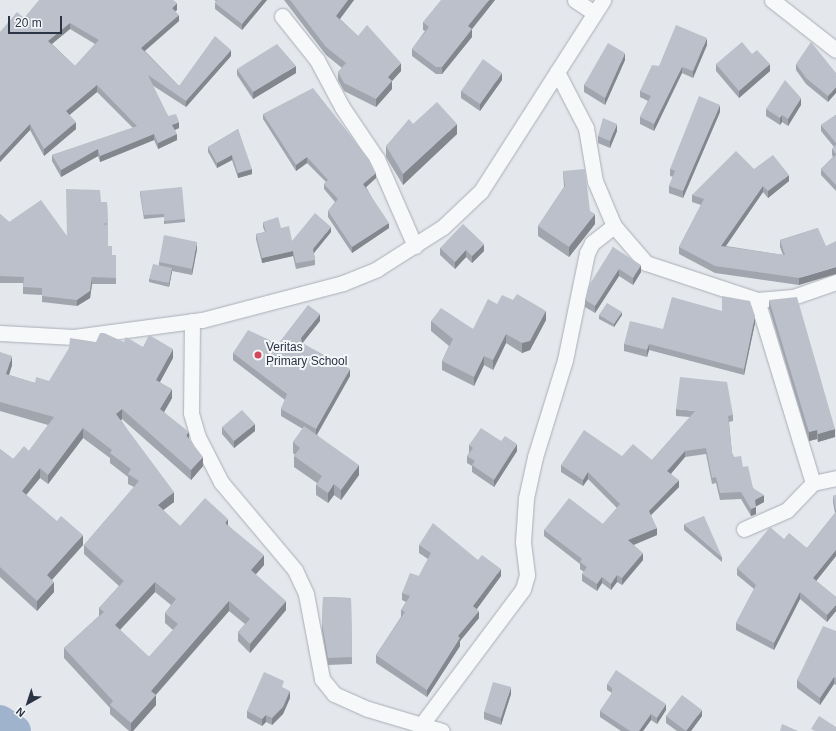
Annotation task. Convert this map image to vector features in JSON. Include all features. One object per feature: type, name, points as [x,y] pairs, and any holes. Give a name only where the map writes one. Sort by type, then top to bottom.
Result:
[{"type":"street","points":[[574,0],[594,13]]},
{"type":"street","points":[[0,333],[74,337],[192,321],[343,283],[414,246],[443,227],[481,191],[603,0]]},
{"type":"street","points":[[772,0],[836,50]]},
{"type":"street","points":[[282,16],[318,60],[342,107],[377,159],[414,246]]},
{"type":"street","points":[[557,72],[586,128],[595,181],[614,226],[646,263],[757,300],[793,297],[836,282]]},
{"type":"street","points":[[422,724],[523,589],[527,574],[523,542],[526,498],[535,457],[565,360],[587,253],[592,243],[614,226]]},
{"type":"street","points":[[757,300],[812,483]]},
{"type":"street","points":[[192,321],[191,413],[198,437],[221,482],[296,570],[306,594],[322,679],[334,694],[368,709],[442,731]]},
{"type":"street","points":[[744,529],[775,518],[812,483],[836,478]]},
{"type":"building","points":[[39,0],[173,0],[177,3],[172,8],[179,15],[141,48],[179,86],[215,36],[231,50],[186,101],[148,75],[168,116],[176,114],[179,122],[172,125],[177,134],[158,143],[154,134],[100,156],[98,149],[61,170],[52,155],[137,126],[97,85],[66,111],[76,122],[44,149],[30,124],[0,156],[0,32],[17,12],[24,18]],"holes":[[[70,23],[99,40],[75,66],[48,41]]]},
{"type":"building","points":[[217,0],[262,0],[242,24],[215,3]]},
{"type":"building","points":[[290,0],[348,0],[336,16],[358,36],[367,25],[401,63],[388,77],[392,81],[376,99],[344,83],[338,72],[346,63],[326,47]]},
{"type":"building","points":[[441,0],[489,0],[468,26],[472,29],[442,67],[436,67],[412,49],[429,27],[423,22]]},
{"type":"building","points":[[676,25],[707,38],[693,71],[682,67],[654,124],[640,117],[651,96],[640,91],[652,65],[659,66]]},
{"type":"building","points":[[742,42],[752,54],[757,50],[770,64],[739,91],[716,64]]},
{"type":"building","points":[[811,42],[836,73],[836,87],[828,96],[806,78],[796,64]]},
{"type":"building","points":[[608,43],[625,53],[605,98],[584,85]]},
{"type":"building","points":[[277,44],[296,66],[253,92],[237,69]]},
{"type":"building","points":[[483,59],[502,73],[480,104],[461,91]]},
{"type":"building","points":[[785,80],[801,98],[788,119],[782,115],[780,118],[766,109]]},
{"type":"building","points":[[313,88],[369,159],[376,173],[363,184],[389,223],[352,247],[328,211],[338,199],[324,184],[328,180],[307,157],[296,165],[263,114]]},
{"type":"building","points":[[699,96],[720,105],[683,191],[669,186],[675,171],[670,169]]},
{"type":"building","points":[[437,102],[457,124],[403,174],[386,146],[409,119],[413,124]]},
{"type":"building","points":[[836,115],[836,143],[821,125]]},
{"type":"building","points":[[603,118],[617,124],[610,141],[598,136]]},
{"type":"building","points":[[238,129],[252,169],[238,173],[232,155],[217,163],[208,147]]},
{"type":"building","points":[[836,145],[836,154],[832,149]]},
{"type":"building","points":[[736,151],[754,169],[773,155],[789,175],[768,191],[763,186],[721,246],[785,255],[780,240],[818,228],[826,246],[836,241],[836,267],[799,278],[715,266],[679,247],[704,199],[692,195]]},
{"type":"building","points":[[836,155],[836,185],[821,169]]},
{"type":"building","points":[[585,169],[590,211],[595,214],[569,247],[538,226],[565,186],[563,171]]},
{"type":"building","points":[[182,187],[185,219],[164,221],[164,214],[144,215],[140,191]]},
{"type":"building","points":[[66,189],[100,190],[101,202],[107,202],[108,223],[102,224],[108,225],[108,246],[112,246],[112,255],[116,255],[116,278],[92,277],[90,291],[77,300],[42,296],[42,288],[23,287],[24,277],[0,276],[0,214],[9,222],[41,200],[67,236]]},
{"type":"building","points":[[315,213],[331,227],[313,249],[315,260],[296,263],[293,251],[262,258],[256,234],[266,232],[263,222],[278,217],[281,228],[289,226],[292,241]]},
{"type":"building","points":[[463,224],[484,244],[472,256],[466,250],[455,262],[440,248]]},
{"type":"building","points":[[164,235],[197,242],[192,269],[159,262]]},
{"type":"building","points":[[613,247],[641,265],[633,278],[619,269],[595,306],[585,300],[588,287]]},
{"type":"building","points":[[153,264],[172,268],[169,283],[149,279]]},
{"type":"building","points":[[517,294],[546,311],[530,341],[522,343],[506,334],[493,360],[484,356],[474,377],[442,361],[453,339],[431,321],[441,308],[473,329],[488,299],[497,304],[502,295],[513,300]]},
{"type":"building","points":[[722,296],[750,301],[755,316],[744,369],[649,344],[647,350],[624,344],[630,321],[663,329],[672,297],[722,311]]},
{"type":"building","points":[[797,297],[835,429],[818,434],[817,430],[809,432],[769,300]]},
{"type":"building","points":[[607,303],[622,312],[614,324],[599,315]]},
{"type":"building","points":[[308,305],[320,314],[301,338],[302,343],[350,369],[316,429],[281,409],[287,394],[233,353],[248,330],[278,344]]},
{"type":"building","points":[[100,333],[104,333],[124,342],[126,337],[143,347],[149,335],[173,349],[156,380],[172,389],[160,409],[189,432],[186,435],[203,457],[191,470],[122,409],[116,414],[174,492],[158,505],[180,526],[205,498],[228,519],[225,523],[264,555],[251,570],[286,601],[250,644],[238,632],[250,619],[229,601],[151,691],[156,695],[131,723],[110,705],[113,701],[64,648],[104,612],[99,608],[124,581],[84,545],[139,481],[128,474],[131,469],[110,453],[112,450],[83,428],[48,475],[40,468],[22,491],[57,521],[61,516],[83,535],[47,575],[54,582],[37,601],[0,567],[0,449],[13,459],[24,446],[29,451],[54,417],[0,402],[0,352],[12,356],[6,374],[35,383],[36,377],[49,381],[69,348],[70,338],[96,342]],"holes":[[[155,582],[176,599],[165,613],[178,624],[149,657],[115,625]]]},
{"type":"building","points":[[680,377],[727,382],[733,415],[728,416],[732,453],[734,457],[741,456],[743,467],[748,466],[753,488],[764,495],[755,500],[756,507],[751,509],[741,492],[720,493],[716,477],[712,478],[706,448],[685,451],[667,471],[679,480],[649,511],[657,528],[628,540],[643,553],[622,578],[617,575],[611,584],[602,577],[597,584],[582,574],[587,567],[580,562],[582,559],[544,530],[569,498],[603,524],[620,504],[588,472],[583,480],[561,465],[584,430],[622,456],[633,444],[652,460],[695,411],[676,409]]},
{"type":"building","points":[[242,410],[255,424],[234,441],[222,427]]},
{"type":"building","points":[[304,426],[359,465],[341,490],[334,484],[328,493],[316,485],[322,476],[294,456],[300,448],[293,442]]},
{"type":"building","points":[[481,428],[501,441],[505,436],[517,444],[494,480],[472,465],[475,461],[467,456],[473,448],[469,445]]},
{"type":"building","points":[[836,495],[836,510],[833,496]]},
{"type":"building","points":[[836,512],[836,550],[813,578],[836,597],[836,605],[827,615],[800,592],[774,643],[736,623],[756,585],[737,568],[770,527],[784,539],[789,533],[807,548]]},
{"type":"building","points":[[704,516],[722,557],[684,524]]},
{"type":"building","points":[[433,523],[478,560],[482,555],[501,569],[473,606],[479,611],[458,636],[460,638],[427,690],[376,655],[405,612],[401,610],[410,596],[402,593],[410,573],[419,576],[431,553],[419,545]]},
{"type":"building","points":[[323,597],[351,598],[352,657],[328,658],[322,623]]},
{"type":"building","points":[[823,626],[836,631],[836,678],[834,677],[820,698],[797,680]]},
{"type":"building","points":[[616,670],[666,704],[657,718],[651,714],[639,731],[630,731],[600,711],[612,693],[612,688],[607,684]]},
{"type":"building","points":[[264,672],[284,681],[282,687],[290,691],[283,707],[272,718],[266,715],[262,719],[247,711]]},
{"type":"building","points":[[493,682],[511,687],[501,718],[484,712]]},
{"type":"building","points":[[682,695],[702,710],[686,731],[666,716]]},
{"type":"building","points":[[819,716],[836,727],[836,731],[815,731],[811,729]]},
{"type":"building","points":[[782,724],[798,731],[780,731]]},
{"type":"waterway","points":[[0,721],[15,731]]},
{"type":"place","name":"Veritas Primary School","points":[[258,355]]}]
